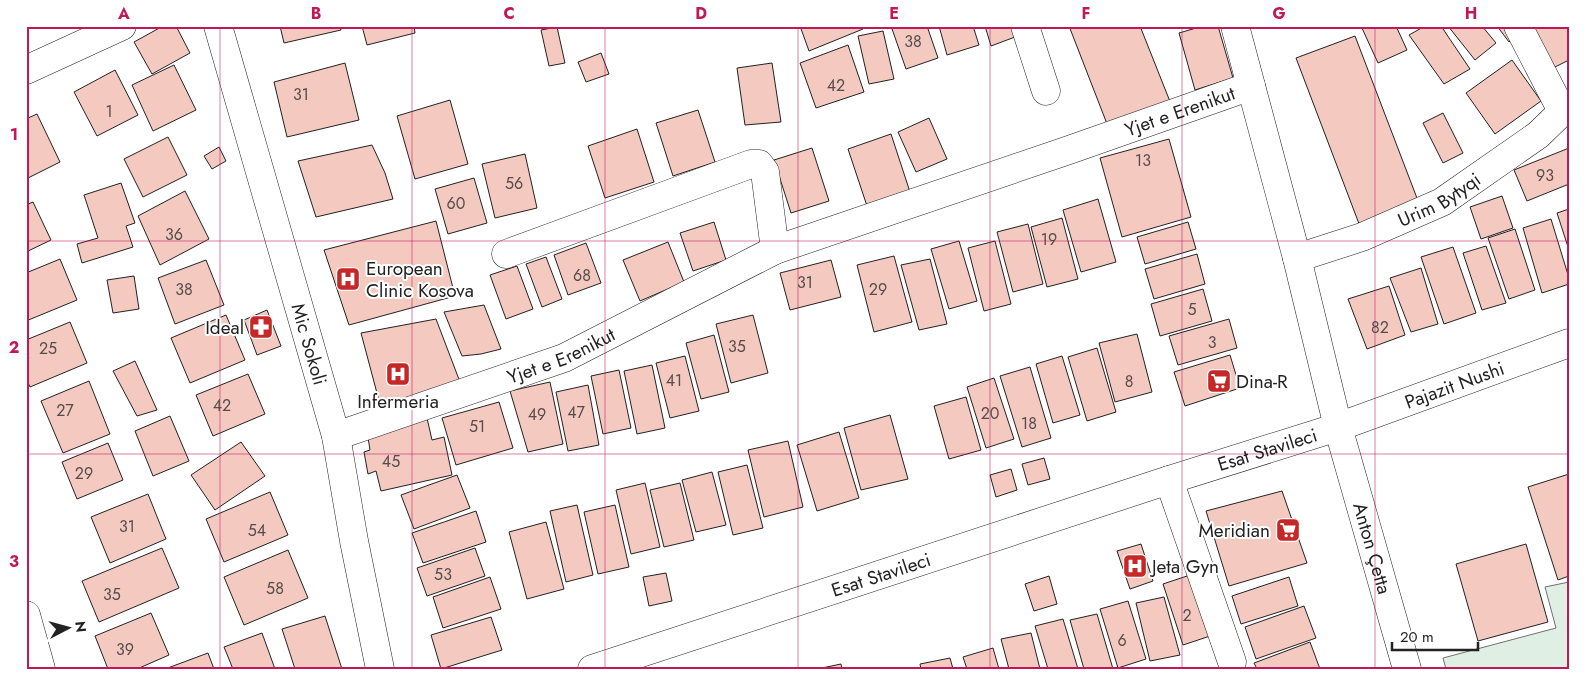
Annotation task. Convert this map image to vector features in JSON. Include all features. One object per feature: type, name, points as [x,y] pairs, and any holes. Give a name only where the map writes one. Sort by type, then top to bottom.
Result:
[{"type":"street","points":[[26,70],[122,26]]},
{"type":"street","name":"Mic Sokoli","points":[[218,26],[336,436],[354,541],[380,669]]},
{"type":"street","points":[[1025,26],[1046,91]]},
{"type":"street","points":[[1235,26],[1251,86]]},
{"type":"street","name":"Urim Bytyqi","points":[[1297,258],[1362,237],[1442,202],[1538,135],[1565,108],[1518,26]]},
{"type":"street","name":"Yjet e Erenikut","points":[[336,436],[564,358],[775,250],[1251,86],[1297,258],[1338,427]]},
{"type":"street","points":[[506,254],[751,164],[759,164],[765,172],[775,250]]},
{"type":"street","name":"Pajazit Nushi","points":[[1338,427],[1569,343]]},
{"type":"street","name":"Esat Stavileci","points":[[592,669],[1169,480],[1338,427]]},
{"type":"street","name":"Anton Çetta","points":[[1338,427],[1407,669]]},
{"type":"street","points":[[1169,480],[1226,666]]},
{"type":"street","points":[[26,614],[41,669]]},
{"type":"green space","points":[[1569,582],[1569,669],[1446,669],[1443,658],[1556,628],[1545,587]]},
{"type":"building","points":[[163,26],[176,26],[190,53],[152,74],[134,42]]},
{"type":"building","points":[[280,26],[340,26],[341,30],[284,43]]},
{"type":"building","points":[[362,26],[414,26],[415,33],[367,45]]},
{"type":"building","points":[[800,26],[862,26],[863,29],[809,51]]},
{"type":"building","points":[[891,26],[927,26],[938,58],[906,69]]},
{"type":"building","points":[[939,26],[973,26],[979,45],[947,55]]},
{"type":"building","points":[[985,26],[1020,26],[1023,34],[991,46]]},
{"type":"building","points":[[1069,26],[1140,26],[1171,104],[1109,129]]},
{"type":"building","points":[[1203,26],[1218,26],[1233,78],[1195,90],[1179,33]]},
{"type":"building","points":[[1361,26],[1396,26],[1407,50],[1378,63]]},
{"type":"building","points":[[1425,26],[1441,26],[1470,69],[1444,84],[1409,35]]},
{"type":"building","points":[[1448,26],[1482,26],[1496,43],[1475,60]]},
{"type":"building","points":[[1497,26],[1513,26],[1519,34],[1509,42]]},
{"type":"building","points":[[1531,26],[1569,26],[1569,60],[1547,71]]},
{"type":"building","points":[[557,27],[565,63],[549,66],[541,30]]},
{"type":"building","points":[[883,31],[894,79],[869,84],[858,36]]},
{"type":"building","points":[[1355,36],[1420,206],[1361,229],[1296,58]]},
{"type":"building","points":[[848,45],[864,92],[816,108],[800,63]]},
{"type":"building","points":[[601,53],[609,74],[586,82],[578,62]]},
{"type":"building","points":[[1512,60],[1541,101],[1495,134],[1466,93]]},
{"type":"building","points":[[345,63],[359,120],[287,137],[274,82]]},
{"type":"building","points":[[772,63],[781,122],[745,125],[737,68]]},
{"type":"building","points":[[174,65],[196,110],[153,131],[132,85]]},
{"type":"building","points":[[115,70],[138,115],[97,136],[74,92]]},
{"type":"building","points":[[450,100],[468,164],[415,179],[397,116]]},
{"type":"building","points":[[698,110],[715,162],[673,176],[656,123]]},
{"type":"building","points":[[1443,113],[1463,153],[1443,163],[1423,123]]},
{"type":"building","points":[[37,114],[60,162],[26,179],[26,119]]},
{"type":"building","points":[[929,118],[947,159],[916,172],[898,132]]},
{"type":"building","points":[[637,129],[654,182],[605,198],[588,146]]},
{"type":"building","points":[[891,134],[911,195],[868,209],[848,149]]},
{"type":"building","points":[[168,137],[187,175],[143,197],[124,159]]},
{"type":"building","points":[[1169,139],[1191,217],[1122,237],[1100,158]]},
{"type":"building","points":[[372,145],[385,173],[393,199],[316,217],[298,161]]},
{"type":"building","points":[[219,147],[226,161],[212,169],[204,156]]},
{"type":"building","points":[[812,148],[829,201],[791,213],[774,160]]},
{"type":"building","points":[[1569,148],[1569,184],[1527,201],[1514,170]]},
{"type":"building","points":[[525,154],[537,208],[495,218],[482,164]]},
{"type":"building","points":[[474,178],[487,223],[448,234],[435,189]]},
{"type":"building","points":[[121,183],[135,223],[126,226],[133,247],[82,263],[77,244],[98,238],[84,195]]},
{"type":"building","points":[[185,191],[209,239],[160,265],[138,216]]},
{"type":"building","points":[[1502,196],[1513,228],[1481,239],[1470,207]]},
{"type":"building","points":[[1098,199],[1116,262],[1081,272],[1063,210]]},
{"type":"building","points":[[33,202],[51,240],[26,252],[26,205]]},
{"type":"building","points":[[1569,209],[1569,250],[1557,213]]},
{"type":"building","points":[[1062,218],[1078,279],[1047,287],[1031,227]]},
{"type":"building","points":[[1551,219],[1569,278],[1569,284],[1542,293],[1523,228]]},
{"type":"building","name":"European Clinic Kosova","points":[[436,221],[455,296],[349,325],[324,250]]},
{"type":"building","points":[[714,222],[726,260],[693,271],[680,233]]},
{"type":"building","points":[[1188,222],[1196,249],[1145,264],[1137,237]]},
{"type":"building","points":[[1028,224],[1043,284],[1013,292],[997,232]]},
{"type":"building","points":[[1515,229],[1535,290],[1509,299],[1488,238]]},
{"type":"building","points":[[959,241],[977,301],[949,309],[931,249]]},
{"type":"building","points":[[995,241],[1011,304],[984,311],[968,248]]},
{"type":"building","points":[[668,242],[684,282],[640,301],[623,260]]},
{"type":"building","points":[[586,243],[601,283],[568,295],[554,255]]},
{"type":"building","points":[[1486,246],[1506,303],[1482,310],[1463,253]]},
{"type":"building","points":[[1453,247],[1476,313],[1444,324],[1421,257]]},
{"type":"building","points":[[1197,254],[1205,284],[1154,299],[1145,269]]},
{"type":"building","points":[[894,256],[912,322],[874,332],[857,265]]},
{"type":"building","points":[[546,257],[562,299],[542,307],[526,264]]},
{"type":"building","points":[[60,259],[77,300],[26,321],[26,273]]},
{"type":"building","points":[[930,259],[947,324],[919,330],[901,265]]},
{"type":"building","points":[[206,260],[224,305],[175,324],[158,278]]},
{"type":"building","points":[[831,260],[841,297],[790,310],[780,273]]},
{"type":"building","points":[[517,266],[533,309],[506,319],[490,275]]},
{"type":"building","points":[[1421,268],[1438,324],[1411,332],[1390,278]]},
{"type":"building","points":[[134,276],[139,309],[113,313],[107,280]]},
{"type":"building","points":[[1389,286],[1405,335],[1367,349],[1348,299]]},
{"type":"building","points":[[1203,289],[1212,321],[1160,336],[1151,304]]},
{"type":"building","points":[[484,305],[501,349],[462,356],[444,312]]},
{"type":"building","points":[[267,310],[281,346],[257,355],[244,320]]},
{"type":"building","points":[[226,315],[245,360],[190,383],[171,338]]},
{"type":"building","points":[[753,315],[768,373],[731,383],[716,324]]},
{"type":"building","points":[[436,319],[460,382],[382,412],[361,333]]},
{"type":"building","points":[[1229,319],[1237,348],[1178,365],[1169,336]]},
{"type":"building","points":[[70,322],[87,363],[30,387],[26,378],[26,340]]},
{"type":"building","points":[[1137,334],[1152,392],[1115,402],[1099,343]]},
{"type":"building","points":[[714,335],[729,392],[701,399],[686,343]]},
{"type":"building","points":[[1097,348],[1116,412],[1087,421],[1068,357]]},
{"type":"building","points":[[1230,355],[1240,388],[1185,406],[1174,372]]},
{"type":"building","points":[[685,356],[699,411],[670,418],[656,363]]},
{"type":"building","points":[[1062,356],[1080,415],[1053,423],[1036,364]]},
{"type":"building","points":[[135,361],[157,410],[137,416],[113,371]]},
{"type":"building","points":[[652,365],[665,428],[637,434],[624,371]]},
{"type":"building","points":[[1030,367],[1051,438],[1022,447],[1000,376]]},
{"type":"building","points":[[619,370],[631,428],[603,434],[591,376]]},
{"type":"building","points":[[248,374],[265,414],[213,436],[196,395]]},
{"type":"building","points":[[994,378],[1014,439],[986,448],[967,387]]},
{"type":"building","points":[[89,381],[110,434],[63,453],[41,401]]},
{"type":"building","points":[[550,382],[563,444],[528,452],[510,391]]},
{"type":"building","points":[[588,385],[599,445],[568,451],[556,392]]},
{"type":"building","points":[[966,397],[981,450],[949,459],[934,406]]},
{"type":"building","points":[[499,402],[513,448],[456,465],[442,418]]},
{"type":"building","points":[[890,415],[908,479],[861,490],[844,428]]},
{"type":"building","points":[[170,416],[189,461],[153,476],[135,431]]},
{"type":"building","points":[[427,418],[432,440],[444,437],[452,475],[381,491],[376,471],[368,474],[364,452],[370,450],[367,431]]},
{"type":"building","points":[[839,432],[859,498],[817,511],[797,445]]},
{"type":"building","points":[[788,441],[803,507],[764,517],[748,450]]},
{"type":"building","points":[[241,442],[265,476],[215,510],[191,475]]},
{"type":"building","points":[[108,443],[123,480],[77,499],[62,462]]},
{"type":"building","points":[[1044,458],[1050,479],[1028,485],[1022,464]]},
{"type":"building","points":[[747,465],[763,528],[733,535],[718,472]]},
{"type":"building","points":[[1011,469],[1017,490],[996,497],[990,475]]},
{"type":"building","points":[[712,472],[726,525],[696,532],[682,480]]},
{"type":"building","points":[[1569,474],[1569,576],[1558,580],[1528,487]]},
{"type":"building","points":[[457,475],[470,508],[414,529],[401,495]]},
{"type":"building","points":[[645,483],[660,547],[631,554],[616,490]]},
{"type":"building","points":[[680,483],[694,540],[664,547],[650,490]]},
{"type":"building","points":[[1282,491],[1307,563],[1229,586],[1206,511]]},
{"type":"building","points":[[270,492],[288,535],[224,562],[206,519]]},
{"type":"building","points":[[148,494],[166,539],[110,563],[91,517]]},
{"type":"building","points":[[577,505],[593,575],[566,582],[550,511]]},
{"type":"building","points":[[615,505],[629,567],[598,574],[584,512]]},
{"type":"building","points":[[476,511],[486,542],[423,563],[412,533]]},
{"type":"building","points":[[546,522],[564,589],[527,599],[509,532]]},
{"type":"building","name":"Jeta Gyn","points":[[1141,544],[1153,581],[1130,589],[1117,551]]},
{"type":"building","points":[[1526,544],[1548,622],[1478,641],[1456,564]]},
{"type":"building","points":[[162,548],[179,588],[99,622],[82,581]]},
{"type":"building","points":[[475,548],[485,576],[427,596],[417,568]]},
{"type":"building","points":[[288,550],[308,598],[244,625],[224,577]]},
{"type":"building","points":[[666,573],[672,601],[649,606],[643,577]]},
{"type":"building","points":[[1193,574],[1213,635],[1183,645],[1163,584]]},
{"type":"building","points":[[1049,576],[1057,604],[1034,611],[1025,584]]},
{"type":"building","points":[[490,577],[501,609],[443,628],[433,597]]},
{"type":"building","points":[[1289,577],[1298,606],[1241,624],[1232,596]]},
{"type":"building","points":[[1164,597],[1180,655],[1150,661],[1136,603]]},
{"type":"building","points":[[1128,601],[1146,659],[1118,668],[1100,609]]},
{"type":"building","points":[[1304,606],[1316,638],[1256,659],[1245,627]]},
{"type":"building","points":[[151,613],[169,655],[137,669],[108,669],[95,636]]},
{"type":"building","points":[[1097,614],[1113,669],[1084,669],[1070,620]]},
{"type":"building","points":[[325,616],[342,669],[295,669],[282,629]]},
{"type":"building","points":[[491,617],[502,650],[441,669],[431,635]]},
{"type":"building","points":[[1063,619],[1078,669],[1048,669],[1035,626]]},
{"type":"building","points":[[262,633],[275,669],[233,669],[224,647]]},
{"type":"building","points":[[1031,633],[1040,669],[1009,669],[1001,639]]},
{"type":"building","points":[[1310,642],[1320,669],[1257,669],[1254,663]]},
{"type":"building","points":[[993,648],[999,669],[967,669],[963,657]]},
{"type":"building","points":[[208,653],[214,669],[165,669]]},
{"type":"building","points":[[950,658],[953,669],[921,669],[920,664]]},
{"type":"building","points":[[841,664],[842,669],[817,669]]},
{"type":"place","name":"European Clinic Kosova","points":[[348,279]]},
{"type":"place","name":"Ideal","points":[[261,327]]},
{"type":"place","name":"Infermeria","points":[[398,374]]},
{"type":"place","name":"Dina-R","points":[[1219,381]]},
{"type":"place","name":"Meridian","points":[[1288,530]]},
{"type":"place","name":"Jeta Gyn","points":[[1135,566]]}]
